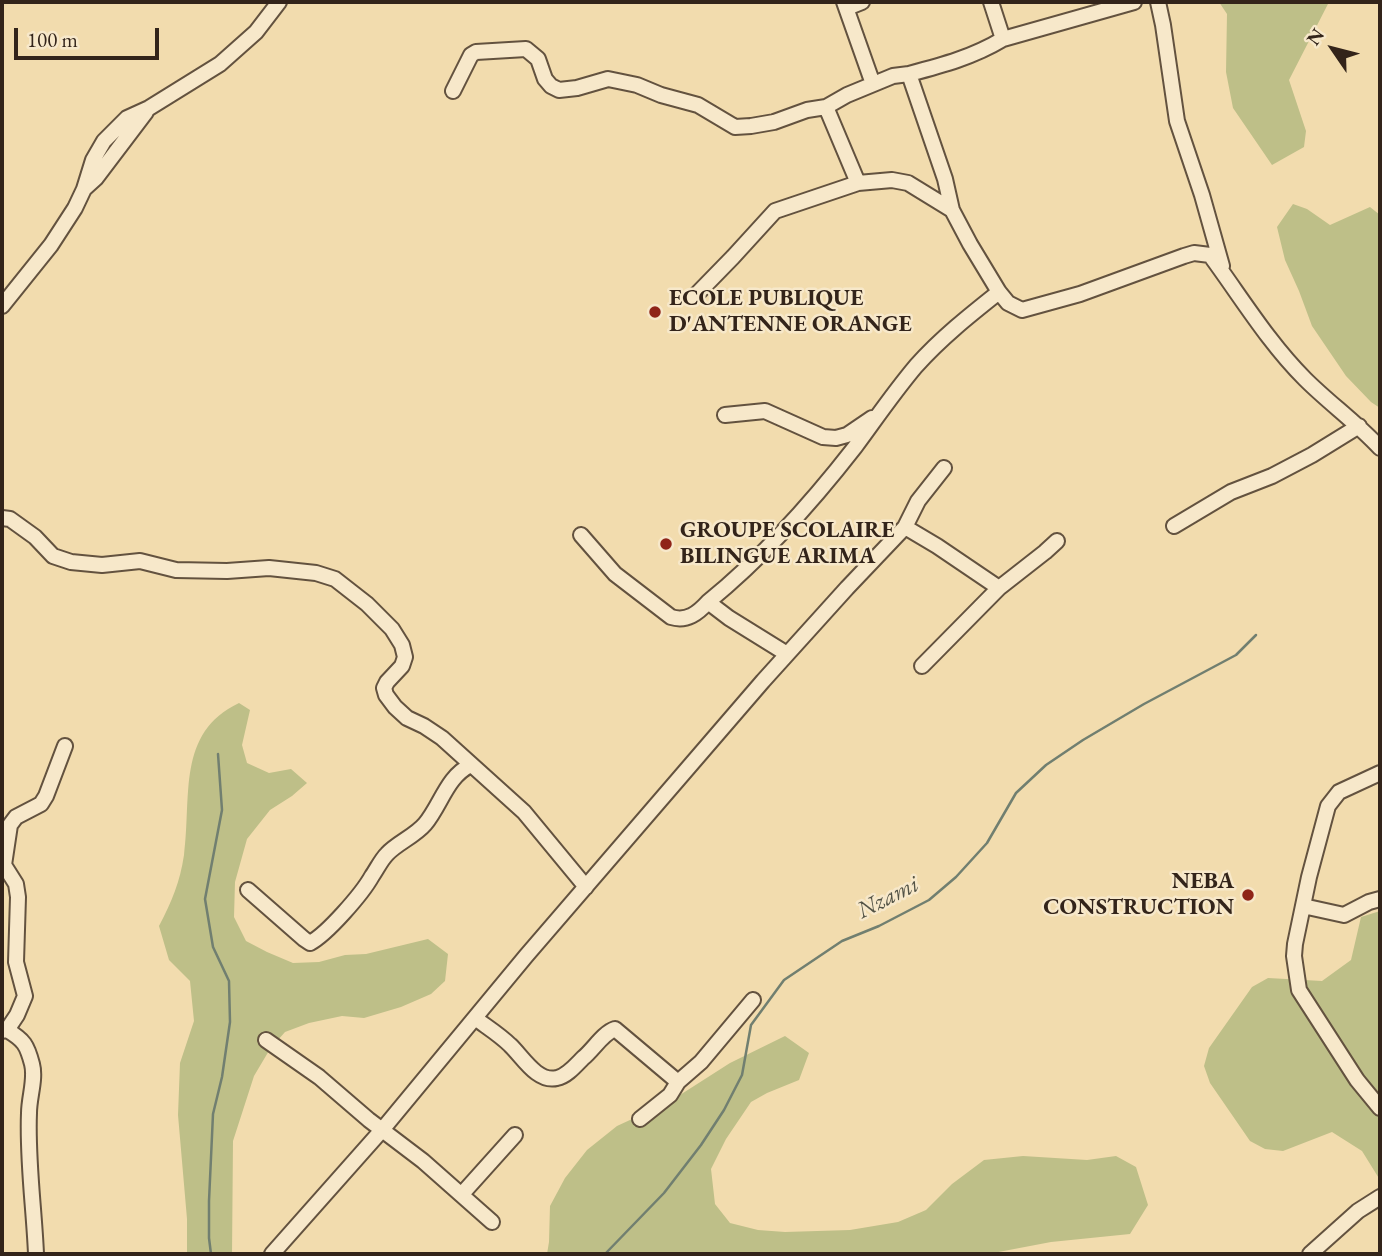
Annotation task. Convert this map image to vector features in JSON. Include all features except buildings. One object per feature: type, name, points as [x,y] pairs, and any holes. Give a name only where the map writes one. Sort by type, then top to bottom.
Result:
[{"type":"street","points":[[2,306],[51,245],[75,208],[93,160],[104,141],[127,118],[149,108],[220,64],[256,32],[279,2]]},
{"type":"street","points":[[862,2],[846,5],[873,84]]},
{"type":"street","points":[[991,2],[1003,39]]},
{"type":"street","points":[[453,91],[471,55],[476,51],[526,49],[538,59],[545,79],[559,90],[608,79],[637,85],[698,105],[735,127],[774,122],[807,110],[826,107],[893,76],[958,61],[1003,39],[1134,2]]},
{"type":"street","points":[[1158,2],[1177,121],[1202,195],[1224,274]]},
{"type":"street","points":[[909,74],[952,210],[999,292],[1009,303],[1022,310],[1080,294],[1194,253],[1210,255],[1259,325],[1305,379],[1380,448]]},
{"type":"street","points":[[826,107],[858,183]]},
{"type":"street","points":[[694,297],[775,211],[858,183],[892,180],[908,183],[952,210]]},
{"type":"street","points":[[581,535],[615,574],[671,617],[686,619],[741,575],[808,503],[915,368],[946,335],[999,292]]},
{"type":"street","points":[[725,415],[765,411],[823,437],[836,438],[847,435],[882,411]]},
{"type":"street","points":[[1174,526],[1231,492],[1272,476],[1312,455],[1359,426]]},
{"type":"street","points":[[272,1254],[382,1130],[763,681],[905,527],[918,501],[944,468]]},
{"type":"street","points":[[2,518],[10,519],[53,556],[71,562],[102,565],[140,561],[176,570],[269,568],[316,573],[335,579],[367,604],[402,645],[405,657],[384,688],[390,701],[407,718],[442,738],[524,812],[586,887]]},
{"type":"street","points":[[905,527],[999,589]]},
{"type":"street","points":[[922,666],[1017,572],[1057,541]]},
{"type":"street","points":[[708,602],[788,654]]},
{"type":"street","points":[[22,1039],[5,1030],[17,1015],[25,996],[16,961],[16,884],[3,866],[10,825],[16,817],[41,804],[65,746]]},
{"type":"street","points":[[248,890],[310,943],[345,910],[388,852],[424,826],[460,771],[471,765]]},
{"type":"street","points":[[1380,773],[1332,798],[1309,877],[1294,944],[1299,990],[1357,1080],[1380,1108]]},
{"type":"street","points":[[1303,906],[1344,915],[1368,902],[1380,899]]},
{"type":"street","points":[[640,1119],[670,1095],[678,1082],[701,1062],[753,1000]]},
{"type":"street","points":[[17,1015],[22,1039],[33,1067],[29,1112],[36,1254]]},
{"type":"street","points":[[475,1018],[545,1077],[556,1079],[565,1074],[615,1029],[678,1082]]},
{"type":"street","points":[[266,1040],[319,1077],[463,1194],[492,1222]]},
{"type":"street","points":[[463,1194],[514,1135]]},
{"type":"street","points":[[1310,1254],[1358,1211],[1380,1197]]},
{"type":"green space","points":[[1219,2],[1329,2],[1289,80],[1306,131],[1304,147],[1272,165],[1233,108],[1226,72],[1227,14]]},
{"type":"green space","points":[[1293,204],[1307,209],[1330,225],[1370,207],[1380,215],[1380,408],[1346,376],[1312,326],[1285,260],[1277,227]]},
{"type":"green space","points":[[239,703],[250,710],[242,745],[247,763],[269,773],[291,769],[307,783],[270,810],[247,839],[235,882],[234,917],[246,941],[293,963],[319,962],[345,955],[366,954],[428,939],[448,954],[445,981],[431,994],[401,1007],[364,1018],[342,1016],[309,1023],[285,1032],[270,1049],[254,1076],[233,1141],[232,1254],[187,1254],[187,1219],[178,1115],[180,1063],[194,1021],[190,981],[169,960],[159,926],[175,891],[182,865],[188,789],[196,749],[205,731],[219,716]]},
{"type":"green space","points":[[1380,911],[1380,1180],[1362,1151],[1332,1132],[1283,1151],[1265,1149],[1250,1141],[1210,1083],[1204,1066],[1209,1048],[1252,987],[1268,978],[1322,981],[1351,960],[1361,917]]},
{"type":"green space","points":[[785,1036],[809,1053],[799,1080],[751,1102],[726,1139],[711,1169],[715,1204],[730,1223],[758,1230],[785,1232],[850,1230],[898,1222],[926,1210],[952,1184],[984,1160],[1023,1156],[1087,1160],[1116,1156],[1136,1167],[1148,1205],[1130,1234],[1051,1242],[988,1254],[547,1254],[550,1206],[565,1178],[587,1150],[617,1126],[669,1102],[730,1063]]},
{"type":"waterway","name":"Nzami","points":[[605,1254],[664,1193],[724,1110],[742,1075],[751,1025],[784,980],[842,941],[879,926],[929,900],[956,877],[987,843],[1016,793],[1046,765],[1144,704],[1236,655],[1256,635]]},
{"type":"waterway","points":[[211,1254],[209,1201],[213,1114],[222,1077],[230,1022],[229,981],[213,947],[205,899],[222,810],[218,754]]},
{"type":"place","name":"ECOLE PUBLIQUE D'ANTENNE ORANGE","points":[[655,312]]},
{"type":"place","name":"GROUPE SCOLAIRE BILINGUE ARIMA","points":[[666,544]]},
{"type":"place","name":"NEBA CONSTRUCTION","points":[[1248,895]]}]
